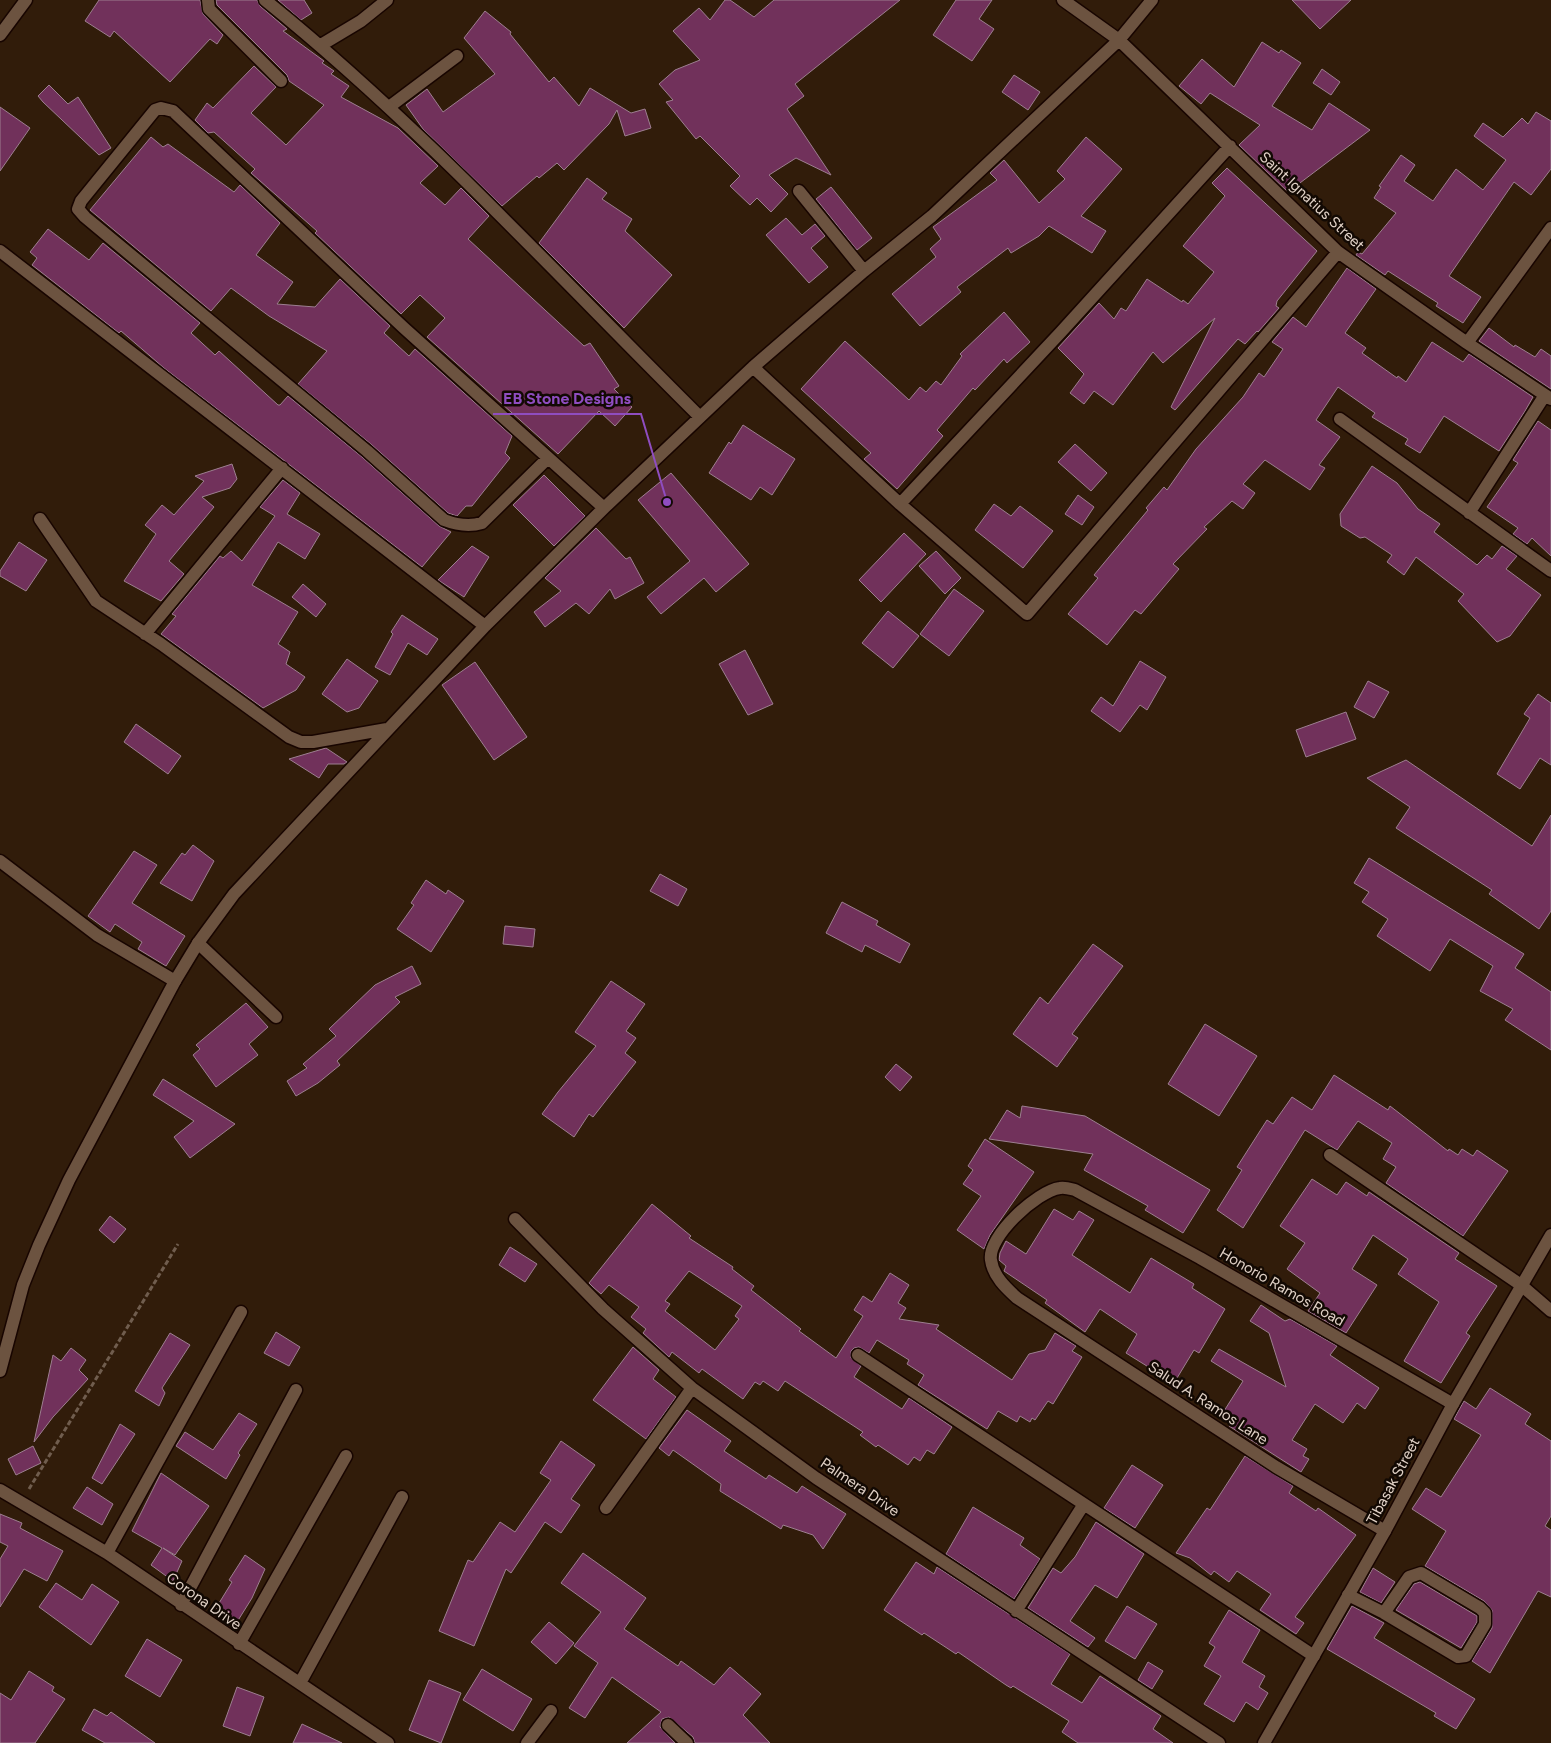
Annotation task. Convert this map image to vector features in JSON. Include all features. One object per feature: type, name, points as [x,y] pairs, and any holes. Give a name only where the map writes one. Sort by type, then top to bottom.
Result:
[{"type":"street","points":[[0,35],[26,0]]},
{"type":"street","points":[[208,0],[209,9],[280,81]]},
{"type":"street","points":[[265,0],[321,45],[388,107],[700,416]]},
{"type":"street","points":[[321,45],[361,21],[387,0]]},
{"type":"street","name":"Saint Ignatius Street","points":[[1063,0],[1119,40],[1338,252],[1467,344],[1548,398]]},
{"type":"street","points":[[0,1371],[23,1285],[39,1244],[74,1172],[175,981],[198,943],[234,894],[485,626],[604,508],[753,367],[864,270],[932,216],[1119,40],[1152,0]]},
{"type":"street","points":[[388,107],[457,56]]},
{"type":"street","points":[[548,458],[482,523],[473,526],[444,520],[366,451],[85,216],[78,208],[81,201],[155,110],[161,108],[173,111],[404,328],[604,508]]},
{"type":"street","points":[[900,504],[1061,332],[1230,146]]},
{"type":"street","points":[[800,191],[864,270]]},
{"type":"street","points":[[1467,344],[1551,228]]},
{"type":"street","points":[[0,251],[485,626]]},
{"type":"street","points":[[753,367],[900,504],[1027,614],[1338,252]]},
{"type":"street","points":[[1469,512],[1548,398]]},
{"type":"street","points":[[1340,420],[1551,571]]},
{"type":"street","points":[[145,634],[282,468]]},
{"type":"street","points":[[40,519],[96,601],[289,737],[301,742],[313,742],[387,729]]},
{"type":"street","points":[[0,862],[98,935],[175,981]]},
{"type":"street","points":[[198,943],[276,1017]]},
{"type":"street","points":[[1330,1155],[1521,1285],[1551,1311]]},
{"type":"street","name":"Honorio Ramos Road","points":[[1017,1298],[995,1274],[990,1252],[1006,1227],[1031,1202],[1042,1194],[1060,1188],[1076,1190],[1453,1404]]},
{"type":"street","name":"Palmera Drive","points":[[515,1219],[603,1309],[692,1388],[816,1478],[1219,1743]]},
{"type":"street","name":"Tibasak Street","points":[[1264,1743],[1385,1531],[1453,1404],[1551,1235]]},
{"type":"street","name":"Salud A. Ramos Lane","points":[[1017,1298],[1276,1467],[1385,1531]]},
{"type":"street","points":[[107,1554],[241,1312]]},
{"type":"street","points":[[858,1354],[1314,1656]]},
{"type":"street","points":[[606,1508],[692,1388]]},
{"type":"street","points":[[181,1605],[296,1390]]},
{"type":"street","points":[[239,1644],[346,1456]]},
{"type":"street","name":"Corona Drive","points":[[0,1490],[107,1554],[388,1743]]},
{"type":"street","points":[[300,1683],[402,1497]]},
{"type":"street","points":[[1016,1611],[1084,1504]]},
{"type":"street","points":[[1348,1595],[1384,1613],[1463,1658],[1485,1624],[1486,1618],[1480,1608],[1421,1573],[1409,1577],[1384,1613]]},
{"type":"street","points":[[527,1743],[551,1711]]},
{"type":"street","points":[[668,1725],[687,1743]]},
{"type":"path","points":[[20,1502],[178,1244]]},
{"type":"building","points":[[99,0],[200,0],[203,14],[223,35],[217,44],[210,39],[170,82],[114,31],[110,37],[85,21]]},
{"type":"building","points":[[216,0],[257,0],[260,6],[287,29],[283,31],[324,61],[322,63],[334,71],[331,74],[349,86],[341,97],[398,128],[438,166],[420,183],[445,205],[461,188],[489,216],[468,239],[584,346],[590,343],[619,386],[614,389],[632,407],[615,426],[599,411],[558,454],[427,337],[445,318],[420,295],[401,314],[315,233],[317,231],[251,173],[255,169],[214,132],[208,133],[195,120],[207,103],[213,108],[254,66],[276,87],[251,113],[286,145],[324,105],[289,81],[287,75],[217,5]]},
{"type":"building","points":[[278,0],[304,0],[312,13],[301,20]]},
{"type":"building","points":[[725,0],[730,0],[754,17],[774,0],[900,0],[795,84],[804,96],[787,109],[831,175],[796,158],[769,175],[788,194],[771,212],[757,198],[750,205],[730,186],[740,176],[700,136],[696,139],[666,102],[673,100],[659,84],[675,70],[700,60],[673,31],[699,8],[710,20]]},
{"type":"building","points":[[956,0],[992,0],[979,19],[994,29],[972,61],[933,35]]},
{"type":"building","points":[[1292,0],[1351,0],[1320,29]]},
{"type":"building","points":[[485,11],[511,32],[510,34],[549,82],[554,77],[579,106],[590,88],[631,113],[645,109],[651,128],[625,136],[617,110],[609,124],[564,170],[557,163],[539,178],[537,176],[502,206],[423,129],[406,105],[427,89],[443,112],[495,74],[464,38]]},
{"type":"building","points":[[1262,42],[1279,53],[1281,50],[1301,63],[1272,106],[1312,130],[1329,103],[1370,130],[1288,192],[1239,145],[1260,125],[1210,93],[1201,104],[1179,86],[1202,59],[1234,87]]},
{"type":"building","points":[[1322,69],[1340,82],[1331,95],[1313,83]]},
{"type":"building","points":[[1014,75],[1040,92],[1028,110],[1002,92]]},
{"type":"building","points":[[49,85],[68,104],[78,97],[111,148],[99,155],[43,102],[38,96]]},
{"type":"building","points":[[0,107],[30,128],[0,171]]},
{"type":"building","points":[[1536,112],[1551,121],[1551,169],[1531,195],[1514,182],[1449,276],[1481,297],[1463,323],[1436,306],[1438,303],[1388,271],[1385,275],[1356,255],[1358,252],[1362,254],[1396,213],[1374,198],[1381,187],[1379,186],[1401,155],[1415,165],[1404,181],[1433,201],[1456,169],[1483,190],[1506,160],[1474,136],[1483,123],[1503,137],[1522,118],[1528,124]]},
{"type":"building","points":[[151,137],[163,147],[168,144],[234,192],[240,185],[280,223],[256,255],[293,282],[277,304],[315,307],[340,279],[390,326],[384,333],[409,356],[415,349],[512,436],[505,453],[510,458],[472,506],[466,506],[457,516],[448,513],[372,445],[298,384],[327,351],[269,316],[231,288],[211,311],[90,210]]},
{"type":"building","points":[[1086,137],[1122,169],[1081,216],[1106,231],[1092,253],[1049,226],[1039,236],[1011,253],[1008,248],[957,287],[961,292],[920,326],[892,294],[936,257],[930,249],[941,239],[933,227],[997,180],[990,173],[1004,160],[1039,203],[1065,179],[1057,171]]},
{"type":"building","points":[[1227,168],[1317,251],[1277,301],[1276,306],[1279,308],[1258,332],[1245,344],[1238,339],[1175,410],[1171,407],[1215,318],[1163,363],[1153,352],[1113,405],[1094,391],[1084,404],[1070,393],[1084,374],[1058,348],[1099,303],[1114,319],[1121,308],[1126,311],[1147,279],[1188,304],[1214,272],[1183,246],[1225,196],[1212,183]]},
{"type":"building","points":[[587,178],[607,193],[602,199],[632,219],[625,231],[672,275],[624,328],[539,243]]},
{"type":"building","points":[[831,187],[872,238],[857,250],[816,199]]},
{"type":"building","points":[[786,218],[802,235],[815,224],[825,236],[811,248],[828,267],[809,283],[766,235]]},
{"type":"building","points":[[48,229],[89,260],[103,243],[200,323],[191,333],[215,355],[219,351],[278,405],[288,396],[362,457],[439,526],[451,532],[422,567],[164,368],[121,331],[119,333],[32,265],[37,258],[30,252]]},
{"type":"building","points":[[1347,268],[1376,289],[1345,333],[1366,348],[1362,353],[1397,378],[1398,376],[1406,382],[1432,342],[1463,362],[1469,354],[1533,397],[1525,411],[1499,451],[1444,416],[1420,453],[1405,444],[1408,439],[1372,417],[1375,413],[1338,387],[1316,420],[1340,437],[1319,465],[1325,468],[1310,490],[1265,460],[1243,484],[1255,493],[1243,509],[1232,501],[1204,527],[1207,529],[1173,564],[1179,569],[1141,614],[1135,610],[1107,645],[1068,614],[1098,578],[1094,575],[1148,510],[1146,508],[1164,487],[1167,490],[1196,449],[1243,397],[1259,373],[1264,377],[1283,349],[1272,342],[1293,317],[1306,327]]},
{"type":"building","points":[[1004,312],[1030,342],[1007,363],[1004,359],[975,390],[973,388],[937,430],[943,436],[897,489],[864,459],[871,453],[801,389],[845,341],[909,400],[920,387],[926,392],[936,381],[941,385],[962,356],[960,354]]},
{"type":"building","points":[[1489,328],[1514,347],[1515,345],[1535,357],[1541,349],[1551,356],[1551,389],[1479,341]]},
{"type":"building","points":[[1538,421],[1551,430],[1551,556],[1532,538],[1527,544],[1513,534],[1518,528],[1487,507],[1518,463],[1513,460]]},
{"type":"building","points":[[743,425],[795,459],[772,495],[760,487],[751,500],[709,473],[729,442],[731,444]]},
{"type":"building","points":[[1075,444],[1107,473],[1091,491],[1058,462]]},
{"type":"building","points":[[232,464],[237,479],[230,488],[202,497],[214,507],[169,561],[184,574],[161,601],[124,581],[156,534],[145,525],[162,505],[174,515],[204,481],[195,476]]},
{"type":"building","points":[[1372,466],[1397,483],[1418,509],[1440,524],[1434,532],[1477,565],[1487,555],[1492,559],[1502,546],[1517,556],[1506,569],[1541,595],[1510,636],[1497,642],[1458,601],[1464,594],[1416,557],[1404,575],[1387,562],[1392,555],[1365,537],[1360,538],[1341,526],[1340,514]]},
{"type":"building","points":[[671,473],[749,564],[716,592],[704,578],[661,614],[647,597],[690,561],[638,500]]},
{"type":"building","points":[[544,475],[585,516],[554,546],[513,505]]},
{"type":"building","points":[[283,480],[300,493],[287,514],[320,534],[305,559],[278,542],[252,585],[298,612],[278,644],[290,652],[286,664],[305,677],[296,690],[263,708],[161,634],[176,616],[172,614],[220,556],[223,558],[231,551],[242,561],[275,516],[260,507]]},
{"type":"building","points":[[1078,495],[1094,507],[1082,525],[1065,514]]},
{"type":"building","points":[[994,504],[1011,516],[1020,506],[1053,531],[1023,568],[975,530]]},
{"type":"building","points":[[596,528],[626,559],[630,557],[644,583],[615,599],[610,589],[589,614],[576,603],[545,627],[534,612],[561,591],[545,578]]},
{"type":"building","points":[[904,533],[926,554],[881,602],[859,580]]},
{"type":"building","points":[[19,542],[47,560],[26,591],[0,576],[0,571]]},
{"type":"building","points":[[472,546],[489,557],[464,597],[438,580]]},
{"type":"building","points":[[936,551],[961,578],[945,594],[919,566]]},
{"type":"building","points":[[303,584],[326,604],[316,617],[292,597]]},
{"type":"building","points":[[954,589],[984,611],[949,656],[920,634]]},
{"type":"building","points":[[888,611],[919,636],[893,668],[862,643]]},
{"type":"building","points":[[402,615],[438,639],[427,655],[408,643],[390,675],[375,667],[393,634],[391,632]]},
{"type":"building","points":[[745,650],[773,704],[748,715],[719,664]]},
{"type":"building","points":[[347,659],[378,681],[359,708],[347,712],[322,694]]},
{"type":"building","points":[[1140,661],[1166,677],[1147,710],[1140,705],[1120,732],[1091,711],[1101,697],[1113,706]]},
{"type":"building","points":[[475,662],[527,737],[494,760],[442,685]]},
{"type":"building","points":[[1368,681],[1389,692],[1374,718],[1354,707]]},
{"type":"building","points":[[1538,694],[1551,703],[1551,765],[1540,758],[1520,789],[1497,774],[1530,718],[1524,714]]},
{"type":"building","points":[[1346,712],[1356,739],[1306,757],[1296,730]]},
{"type":"building","points":[[136,724],[181,756],[168,774],[124,742]]},
{"type":"building","points":[[326,748],[347,762],[344,764],[328,764],[319,778],[289,759]]},
{"type":"building","points":[[1406,760],[1532,846],[1551,815],[1551,911],[1539,929],[1489,894],[1492,890],[1396,828],[1410,807],[1367,778]]},
{"type":"building","points":[[193,845],[214,861],[192,901],[160,883],[182,853],[185,855]]},
{"type":"building","points":[[134,851],[157,865],[132,903],[185,936],[166,966],[138,949],[142,942],[115,924],[110,932],[88,916]]},
{"type":"building","points":[[1369,858],[1524,954],[1515,968],[1551,992],[1551,1050],[1505,1020],[1513,1009],[1480,991],[1493,966],[1450,939],[1430,971],[1377,936],[1388,919],[1362,902],[1369,892],[1354,883]]},
{"type":"building","points":[[660,874],[687,889],[678,906],[650,891]]},
{"type":"building","points":[[426,880],[446,894],[448,890],[464,901],[431,952],[397,929],[414,905],[411,903]]},
{"type":"building","points":[[842,902],[878,921],[876,925],[910,944],[900,963],[865,945],[862,952],[826,933]]},
{"type":"building","points":[[505,926],[535,929],[533,947],[503,944]]},
{"type":"building","points":[[1093,944],[1123,966],[1072,1034],[1078,1038],[1057,1067],[1013,1034],[1040,997],[1048,1004]]},
{"type":"building","points":[[412,966],[421,984],[395,997],[400,1002],[337,1061],[340,1065],[318,1083],[296,1096],[287,1081],[307,1068],[303,1064],[336,1036],[329,1029],[375,985]]},
{"type":"building","points":[[611,981],[645,1004],[626,1031],[636,1038],[625,1053],[636,1062],[593,1117],[589,1114],[574,1137],[542,1114],[596,1046],[575,1032]]},
{"type":"building","points":[[246,1003],[268,1027],[249,1044],[258,1055],[216,1087],[193,1055],[200,1049],[196,1045]]},
{"type":"building","points":[[1205,1024],[1257,1056],[1219,1116],[1168,1084]]},
{"type":"building","points":[[896,1064],[912,1077],[900,1091],[885,1077]]},
{"type":"building","points":[[1334,1075],[1388,1110],[1390,1106],[1448,1151],[1449,1149],[1458,1155],[1462,1149],[1473,1156],[1477,1150],[1508,1171],[1463,1236],[1386,1183],[1396,1167],[1383,1159],[1392,1143],[1358,1121],[1337,1150],[1305,1130],[1243,1228],[1217,1210],[1242,1170],[1237,1167],[1267,1120],[1273,1124],[1292,1097],[1312,1110]]},
{"type":"building","points":[[163,1079],[235,1124],[190,1158],[174,1137],[194,1121],[153,1095]]},
{"type":"building","points":[[1022,1106],[1085,1116],[1210,1190],[1183,1233],[1145,1210],[1148,1206],[1084,1170],[1093,1154],[989,1139],[1007,1110],[1020,1118]]},
{"type":"building","points":[[985,1139],[1034,1172],[990,1235],[984,1249],[957,1230],[981,1196],[963,1184],[973,1170],[968,1166]]},
{"type":"building","points":[[1312,1179],[1337,1195],[1346,1182],[1367,1196],[1369,1192],[1459,1253],[1455,1259],[1497,1286],[1466,1333],[1470,1336],[1441,1383],[1404,1361],[1439,1302],[1398,1274],[1408,1259],[1373,1235],[1352,1269],[1377,1285],[1346,1333],[1308,1311],[1320,1293],[1287,1269],[1305,1243],[1280,1226]]},
{"type":"building","points":[[652,1204],[691,1236],[689,1238],[733,1267],[732,1269],[754,1286],[751,1290],[801,1329],[799,1331],[836,1358],[863,1316],[854,1310],[863,1296],[872,1302],[890,1273],[909,1285],[898,1303],[906,1308],[899,1319],[939,1325],[936,1329],[1012,1380],[1029,1354],[1045,1350],[1055,1333],[1076,1346],[1072,1351],[1082,1357],[1053,1404],[1048,1401],[1035,1420],[1032,1418],[1030,1422],[1020,1416],[1017,1422],[998,1411],[987,1429],[918,1385],[924,1375],[907,1364],[909,1360],[877,1340],[869,1353],[859,1347],[854,1348],[851,1351],[851,1358],[861,1366],[854,1377],[902,1409],[909,1398],[952,1427],[934,1454],[927,1450],[920,1461],[914,1457],[908,1465],[878,1445],[876,1447],[860,1435],[863,1432],[785,1381],[778,1391],[763,1381],[760,1385],[755,1382],[743,1399],[702,1369],[699,1373],[672,1352],[669,1357],[643,1333],[646,1329],[631,1317],[639,1307],[609,1285],[601,1294],[589,1283]],"holes":[[[689,1271],[742,1306],[735,1316],[739,1319],[715,1350],[665,1311],[670,1304],[665,1301]]]},
{"type":"building","points":[[1054,1209],[1073,1220],[1079,1211],[1094,1220],[1072,1255],[1130,1293],[1151,1258],[1194,1284],[1192,1288],[1225,1309],[1199,1353],[1194,1350],[1174,1383],[1126,1353],[1137,1334],[1100,1309],[1085,1332],[1045,1303],[1047,1300],[1004,1271],[1006,1266],[999,1260],[1006,1241],[1026,1254]]},
{"type":"building","points":[[110,1216],[126,1229],[114,1243],[99,1230]]},
{"type":"building","points":[[510,1247],[537,1264],[525,1282],[499,1265]]},
{"type":"building","points":[[1261,1305],[1285,1321],[1290,1319],[1337,1346],[1330,1355],[1379,1388],[1365,1409],[1357,1403],[1343,1423],[1315,1404],[1292,1440],[1307,1449],[1303,1456],[1309,1459],[1301,1472],[1229,1426],[1235,1418],[1224,1411],[1243,1381],[1211,1361],[1219,1349],[1286,1387],[1269,1333],[1250,1321]]},
{"type":"building","points":[[276,1332],[300,1347],[289,1366],[264,1353]]},
{"type":"building","points":[[170,1333],[190,1345],[162,1388],[165,1393],[159,1406],[135,1391]]},
{"type":"building","points":[[633,1347],[659,1370],[653,1379],[676,1397],[646,1439],[593,1400]]},
{"type":"building","points":[[71,1348],[86,1360],[79,1370],[88,1379],[53,1417],[34,1442],[53,1355],[61,1361]]},
{"type":"building","points":[[1490,1388],[1531,1414],[1525,1424],[1551,1441],[1551,1516],[1545,1526],[1551,1530],[1551,1597],[1538,1591],[1490,1673],[1472,1661],[1492,1628],[1492,1610],[1484,1601],[1425,1566],[1446,1531],[1412,1509],[1426,1488],[1441,1497],[1481,1435],[1454,1419],[1464,1401],[1476,1409]]},
{"type":"building","points":[[687,1410],[731,1441],[724,1451],[766,1479],[769,1475],[797,1493],[802,1486],[846,1514],[823,1549],[813,1535],[783,1525],[781,1529],[720,1491],[721,1484],[673,1450],[669,1456],[659,1448]]},
{"type":"building","points":[[239,1413],[257,1424],[238,1453],[240,1455],[226,1479],[176,1446],[185,1432],[213,1450]]},
{"type":"building","points":[[120,1424],[135,1434],[102,1484],[92,1478]]},
{"type":"building","points":[[561,1441],[595,1465],[571,1499],[580,1505],[561,1533],[545,1522],[511,1573],[506,1569],[474,1646],[439,1631],[468,1560],[473,1562],[500,1522],[515,1532],[551,1480],[540,1473]]},
{"type":"building","points":[[33,1446],[41,1463],[16,1475],[8,1459]]},
{"type":"building","points":[[1245,1456],[1293,1486],[1289,1493],[1316,1511],[1318,1508],[1356,1535],[1295,1617],[1304,1623],[1296,1634],[1260,1610],[1271,1594],[1237,1571],[1229,1582],[1214,1571],[1211,1575],[1190,1558],[1176,1553],[1207,1508],[1210,1510]]},
{"type":"building","points":[[1132,1465],[1163,1485],[1135,1528],[1104,1508]]},
{"type":"building","points":[[161,1473],[209,1506],[175,1555],[163,1548],[182,1561],[173,1581],[151,1565],[162,1548],[132,1531]]},
{"type":"building","points":[[87,1487],[113,1504],[102,1525],[73,1508]]},
{"type":"building","points":[[973,1507],[1024,1538],[1020,1545],[1040,1559],[1014,1599],[946,1554]]},
{"type":"building","points":[[0,1514],[22,1523],[20,1528],[63,1551],[47,1581],[24,1569],[0,1607],[0,1559],[8,1546],[0,1542]]},
{"type":"building","points":[[1096,1522],[1144,1554],[1117,1598],[1095,1585],[1070,1621],[1095,1638],[1088,1647],[1028,1608],[1053,1568],[1061,1573],[1075,1557]]},
{"type":"building","points":[[583,1553],[646,1598],[624,1629],[678,1666],[681,1661],[714,1685],[730,1667],[761,1694],[743,1715],[770,1743],[695,1743],[693,1737],[669,1717],[662,1719],[660,1727],[675,1743],[627,1743],[661,1712],[612,1677],[585,1718],[569,1708],[598,1663],[574,1646],[601,1612],[561,1583]]},
{"type":"building","points":[[245,1555],[265,1569],[252,1598],[237,1622],[216,1608],[232,1582],[229,1580]]},
{"type":"building","points":[[916,1562],[934,1574],[937,1567],[1070,1654],[1051,1684],[1082,1703],[1100,1676],[1161,1716],[1153,1729],[1173,1743],[1078,1743],[1062,1732],[1069,1721],[1013,1686],[1011,1688],[1006,1685],[958,1652],[956,1654],[924,1633],[922,1635],[884,1610]]},
{"type":"building","points":[[1373,1568],[1395,1582],[1381,1603],[1360,1592]]},
{"type":"building","points":[[1420,1582],[1477,1616],[1477,1622],[1461,1648],[1396,1610],[1414,1584]]},
{"type":"building","points":[[56,1583],[82,1600],[92,1584],[119,1602],[91,1645],[39,1607]]},
{"type":"building","points":[[1127,1606],[1157,1624],[1135,1659],[1105,1641]]},
{"type":"building","points":[[1352,1606],[1384,1623],[1374,1638],[1475,1699],[1456,1729],[1434,1716],[1436,1713],[1327,1649]]},
{"type":"building","points":[[1229,1610],[1260,1630],[1242,1662],[1265,1676],[1259,1687],[1268,1693],[1258,1710],[1246,1702],[1234,1722],[1204,1704],[1221,1676],[1204,1666],[1215,1647],[1209,1643]]},
{"type":"building","points":[[549,1622],[574,1643],[556,1664],[531,1642]]},
{"type":"building","points":[[147,1639],[182,1660],[160,1697],[125,1676]]},
{"type":"building","points":[[1148,1662],[1163,1671],[1152,1689],[1138,1680]]},
{"type":"building","points":[[482,1669],[532,1699],[513,1731],[463,1700]]},
{"type":"building","points":[[29,1671],[54,1687],[52,1691],[65,1699],[35,1743],[0,1743],[0,1693],[11,1700]]},
{"type":"building","points":[[429,1680],[461,1693],[441,1743],[409,1730]]},
{"type":"building","points":[[237,1687],[264,1697],[250,1736],[223,1726]]},
{"type":"building","points":[[94,1709],[107,1716],[111,1712],[155,1743],[105,1743],[82,1730]]},
{"type":"building","points":[[302,1724],[342,1743],[293,1743]]},
{"type":"place","name":"EB Stone Designs","points":[[667,502]]}]
